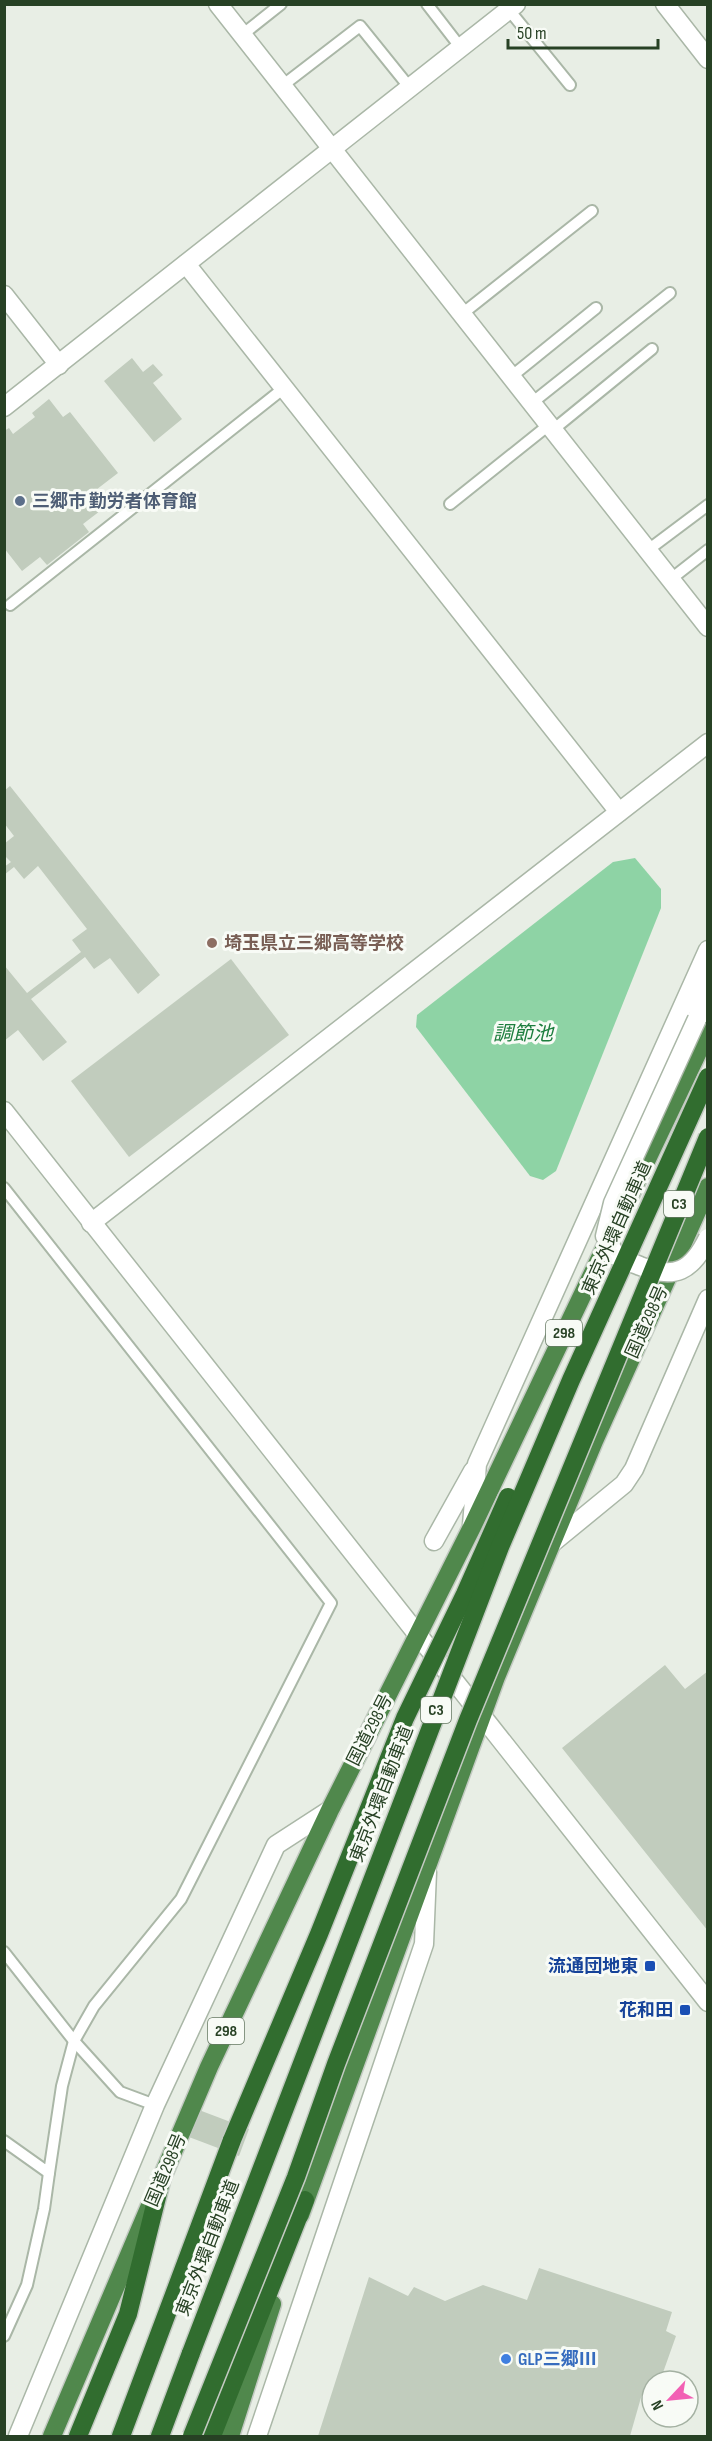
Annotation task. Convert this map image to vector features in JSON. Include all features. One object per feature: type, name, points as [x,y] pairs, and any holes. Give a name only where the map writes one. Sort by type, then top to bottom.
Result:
[{"type":"highway","name":"国道298号","points":[[52,2436],[209,2067],[330,1810],[472,1527],[702,1025]]},
{"type":"highway","name":"東京外環自動車道","points":[[160,2436],[441,1695],[500,1547],[571,1380],[708,1077]]},
{"type":"highway","name":"C3","points":[[192,2436],[296,2177],[336,2064],[463,1731],[708,1137]]},
{"type":"highway","name":"国道298号","points":[[230,2436],[305,2200],[481,1716],[599,1431],[708,1187]]},
{"type":"highway","points":[[119,2436],[232,2140],[319,1934],[405,1718],[465,1594],[520,1471],[571,1380]]},
{"type":"highway","points":[[78,2436],[128,2314],[161,2181]]},
{"type":"highway","points":[[212,2436],[305,2200]]},
{"type":"street","points":[[218,4],[708,627]]},
{"type":"street","points":[[665,4],[708,59]]},
{"type":"street","points":[[4,407],[513,7]]},
{"type":"street","points":[[186,264],[619,812]]},
{"type":"street","points":[[4,295],[59,365]]},
{"type":"street","points":[[91,1223],[708,743]]},
{"type":"street","points":[[704,956],[702,1025],[613,1203],[605,1236],[617,1256],[657,1273],[677,1272],[688,1267],[700,1255],[708,1238]]},
{"type":"street","points":[[434,1541],[477,1464],[704,956]]},
{"type":"street","points":[[4,1112],[708,2002]]},
{"type":"street","points":[[552,1543],[595,1509],[629,1477],[708,1299]]},
{"type":"street","points":[[472,1527],[477,1464]]},
{"type":"street","points":[[18,2436],[155,2105],[276,1845],[330,1810]]},
{"type":"street","points":[[257,2436],[424,1944],[427,1861]]},
{"type":"lane","points":[[242,35],[281,4]]},
{"type":"lane","points":[[427,4],[461,48]]},
{"type":"lane","points":[[513,7],[570,85]]},
{"type":"lane","points":[[282,86],[360,26],[410,88]]},
{"type":"lane","points":[[462,314],[592,211]]},
{"type":"lane","points":[[533,402],[670,292]]},
{"type":"lane","points":[[512,376],[596,308]]},
{"type":"lane","points":[[450,504],[652,350]]},
{"type":"lane","points":[[10,605],[284,388]]},
{"type":"lane","points":[[648,550],[708,505]]},
{"type":"lane","points":[[671,579],[708,550]]},
{"type":"lane","points":[[4,1188],[331,1603],[181,1899],[94,2006],[74,2041],[62,2086],[44,2209],[27,2285],[4,2336]]},
{"type":"lane","points":[[4,1952],[74,2041],[120,2092],[155,2105]]},
{"type":"lane","points":[[4,2142],[49,2173]]},
{"type":"water","name":"調節池","points":[[635,858],[661,889],[661,908],[556,1171],[543,1180],[530,1176],[416,1027],[417,1015],[613,862]]},
{"type":"building","points":[[132,358],[143,372],[153,364],[163,375],[153,383],[182,419],[154,442],[104,381]]},
{"type":"building","points":[[49,399],[63,417],[70,412],[118,473],[88,496],[100,511],[83,524],[89,532],[47,565],[40,557],[22,571],[4,548],[4,431],[9,428],[13,434],[35,417],[32,413]]},
{"type":"building","points":[[10,786],[160,975],[138,994],[110,958],[94,969],[85,957],[31,999],[67,1042],[43,1061],[18,1030],[4,1041],[4,965],[27,993],[81,952],[72,940],[87,929],[38,866],[24,879],[14,867],[4,875],[4,867],[11,862],[4,855],[4,844],[14,836],[4,823],[4,791]]},
{"type":"building","points":[[231,959],[289,1035],[129,1157],[71,1081]]},
{"type":"building","points":[[665,1665],[685,1689],[708,1671],[708,1931],[562,1748]]},
{"type":"building","points":[[199,2110],[249,2129],[239,2156],[189,2137]]},
{"type":"building","name":"GLP三郷Ⅲ","points":[[539,2268],[672,2312],[666,2331],[676,2336],[664,2369],[640,2369],[640,2401],[630,2436],[318,2436],[369,2277],[408,2296],[414,2287],[445,2301],[483,2285],[527,2300]]},
{"type":"place","name":"三郷市 勤労者体育館","points":[[20,501]]},
{"type":"place","name":"埼玉県立三郷高等学校","points":[[212,943]]},
{"type":"place","name":"流通団地東","points":[[650,1966]]},
{"type":"place","name":"花和田","points":[[685,2010]]},
{"type":"place","name":"GLP三郷Ⅲ","points":[[506,2359]]}]
